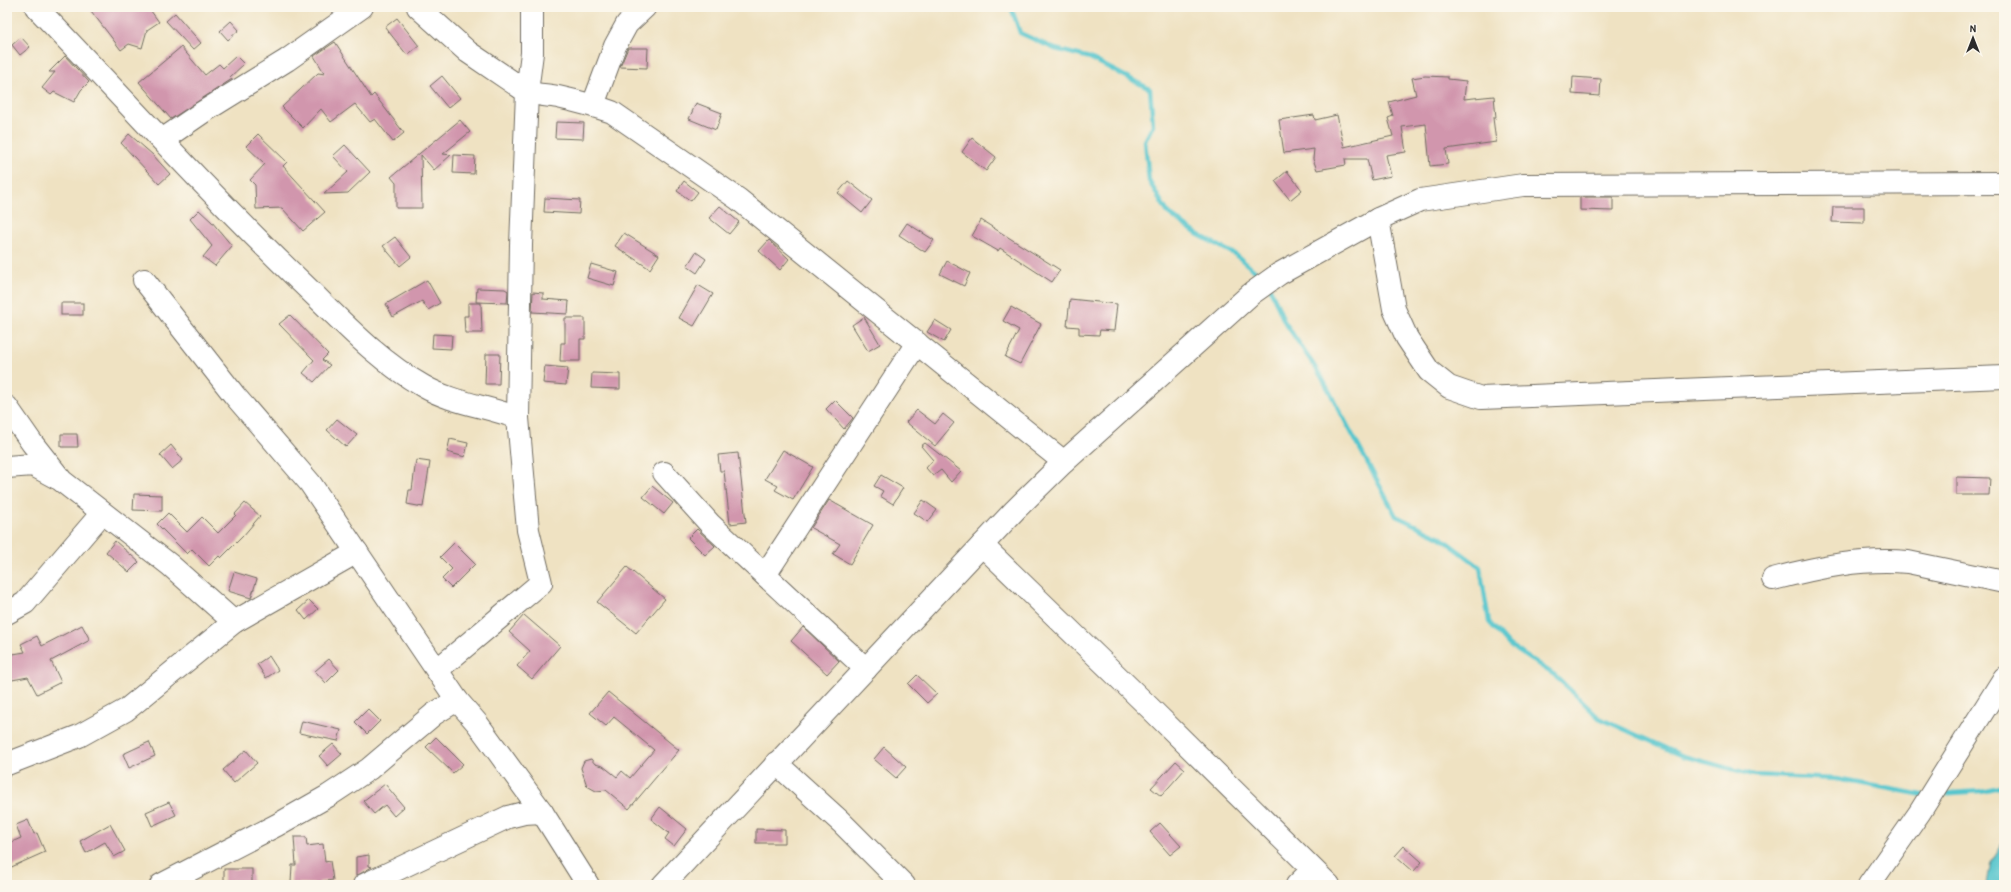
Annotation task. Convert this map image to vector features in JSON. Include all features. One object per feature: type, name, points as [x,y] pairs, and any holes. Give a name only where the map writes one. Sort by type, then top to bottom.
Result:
[{"type":"street","points":[[36,7],[246,228],[371,350],[397,371],[425,388],[442,395],[518,418]]},
{"type":"street","points":[[162,140],[203,112],[287,60],[362,7]]},
{"type":"street","points":[[418,7],[468,52],[527,92],[594,105],[612,112],[626,120],[738,199],[1064,462]]},
{"type":"street","points":[[437,670],[542,583],[528,530],[518,418],[521,246],[527,92],[532,53],[532,7]]},
{"type":"street","points":[[594,105],[615,46],[627,24],[645,7]]},
{"type":"street","points":[[663,885],[982,545],[1064,462],[1251,294],[1279,274],[1378,219],[1420,200],[1523,185],[2004,183]]},
{"type":"street","points":[[1378,219],[1394,309],[1407,338],[1429,371],[1449,387],[1481,398],[2004,377]]},
{"type":"street","points":[[144,280],[235,396],[310,483],[457,700],[477,723],[542,812],[588,885]]},
{"type":"street","points":[[765,575],[916,343]]},
{"type":"street","points":[[7,407],[32,443],[62,481]]},
{"type":"street","points":[[7,467],[33,465],[62,481],[170,565],[234,622]]},
{"type":"street","points":[[664,473],[710,524],[866,669]]},
{"type":"street","points":[[7,613],[25,603],[102,513]]},
{"type":"street","points":[[982,545],[1329,885]]},
{"type":"street","points":[[7,764],[79,736],[126,710],[234,622],[356,552]]},
{"type":"street","points":[[1773,579],[1813,569],[1872,560],[1908,562],[2004,582]]},
{"type":"street","points":[[1869,885],[1920,812],[2004,678]]},
{"type":"street","points":[[161,885],[277,825],[328,796],[369,769],[434,714],[457,700]]},
{"type":"street","points":[[776,763],[841,822],[904,885]]},
{"type":"street","points":[[364,885],[508,817],[524,813],[542,812]]},
{"type":"street","points":[[1297,885],[1312,870]]},
{"type":"water","points":[[2004,840],[2004,885],[1987,885],[1991,862]]},
{"type":"building","points":[[88,7],[148,7],[159,22],[147,30],[142,48],[129,44],[121,50]]},
{"type":"building","points":[[175,13],[201,43],[193,50],[166,21]]},
{"type":"building","points":[[397,18],[419,46],[407,55],[385,27]]},
{"type":"building","points":[[231,21],[239,30],[228,40],[220,31]]},
{"type":"building","points":[[21,37],[30,47],[20,55],[12,45]]},
{"type":"building","points":[[335,42],[371,97],[374,94],[404,133],[393,142],[375,119],[370,122],[355,104],[331,122],[321,109],[303,128],[282,107],[318,73],[325,74],[314,56]]},
{"type":"building","points":[[181,47],[205,75],[219,64],[223,68],[236,56],[244,64],[230,77],[232,79],[171,119],[139,82]]},
{"type":"building","points":[[628,48],[648,48],[647,68],[620,67]]},
{"type":"building","points":[[65,56],[89,82],[81,90],[74,102],[54,92],[51,95],[42,88],[55,72],[49,72]]},
{"type":"building","points":[[442,76],[460,98],[448,108],[430,86]]},
{"type":"building","points":[[1425,76],[1448,77],[1448,79],[1466,81],[1464,99],[1494,96],[1496,118],[1493,118],[1496,142],[1446,149],[1448,164],[1430,166],[1426,124],[1402,127],[1406,152],[1386,155],[1391,176],[1372,180],[1367,159],[1345,159],[1346,165],[1317,170],[1313,159],[1314,149],[1284,153],[1279,120],[1314,115],[1315,120],[1337,115],[1344,147],[1393,136],[1388,118],[1393,116],[1389,102],[1416,95],[1412,78]]},
{"type":"building","points":[[1573,77],[1601,79],[1600,96],[1572,94]]},
{"type":"building","points":[[696,103],[722,113],[716,130],[689,119]]},
{"type":"building","points":[[460,120],[470,132],[443,154],[451,155],[434,170],[421,155],[422,208],[396,208],[396,183],[391,177]]},
{"type":"building","points":[[556,122],[584,123],[583,139],[555,138]]},
{"type":"building","points":[[129,134],[153,155],[170,174],[159,184],[121,143]]},
{"type":"building","points":[[258,134],[287,162],[283,166],[325,212],[303,231],[282,208],[256,209],[255,185],[250,180],[265,164],[246,146]]},
{"type":"building","points":[[972,138],[996,157],[986,171],[962,152]]},
{"type":"building","points":[[345,145],[370,172],[348,193],[324,194],[348,172],[333,156]]},
{"type":"building","points":[[454,155],[475,156],[474,174],[453,173]]},
{"type":"building","points":[[1287,171],[1302,190],[1290,200],[1275,181]]},
{"type":"building","points":[[684,181],[698,192],[691,201],[677,191]]},
{"type":"building","points":[[848,181],[872,200],[862,213],[838,193]]},
{"type":"building","points":[[1580,197],[1613,197],[1613,211],[1580,210]]},
{"type":"building","points":[[545,198],[580,200],[579,214],[544,212]]},
{"type":"building","points":[[720,206],[739,222],[729,234],[709,218]]},
{"type":"building","points":[[1833,207],[1864,207],[1864,223],[1832,222]]},
{"type":"building","points":[[199,210],[212,222],[232,246],[215,266],[203,257],[212,246],[190,219]]},
{"type":"building","points":[[981,220],[1060,270],[1052,282],[1000,248],[998,251],[972,236]]},
{"type":"building","points":[[907,223],[934,240],[925,252],[899,235]]},
{"type":"building","points":[[624,233],[659,255],[650,269],[615,246]]},
{"type":"building","points":[[395,237],[411,257],[400,266],[383,246]]},
{"type":"building","points":[[769,240],[789,259],[780,270],[759,251]]},
{"type":"building","points":[[696,252],[706,259],[697,273],[687,266]]},
{"type":"building","points":[[947,261],[970,273],[964,286],[940,274]]},
{"type":"building","points":[[591,264],[618,272],[614,286],[587,278]]},
{"type":"building","points":[[427,280],[440,303],[428,310],[422,301],[393,317],[386,304]]},
{"type":"building","points":[[698,285],[713,294],[694,326],[679,318]]},
{"type":"building","points":[[477,288],[505,289],[508,291],[507,303],[476,302]]},
{"type":"building","points":[[533,292],[543,293],[543,299],[569,301],[568,314],[532,312]]},
{"type":"building","points":[[1070,299],[1117,304],[1114,331],[1100,330],[1099,335],[1079,334],[1079,327],[1067,326]]},
{"type":"building","points":[[61,303],[83,303],[83,315],[61,315]]},
{"type":"building","points":[[468,303],[481,303],[482,333],[465,333],[464,316],[468,316]]},
{"type":"building","points":[[1011,307],[1041,324],[1020,364],[1005,357],[1019,330],[1003,321]]},
{"type":"building","points":[[290,315],[328,354],[322,360],[330,365],[314,382],[303,373],[314,360],[279,324]]},
{"type":"building","points":[[864,317],[880,344],[868,351],[852,325]]},
{"type":"building","points":[[565,318],[585,318],[585,339],[580,339],[580,361],[560,361],[561,343],[565,343]]},
{"type":"building","points":[[935,320],[951,330],[944,342],[927,332]]},
{"type":"building","points":[[433,334],[452,335],[451,349],[432,348]]},
{"type":"building","points":[[486,354],[500,354],[499,384],[485,384]]},
{"type":"building","points":[[545,366],[568,368],[566,385],[543,383]]},
{"type":"building","points":[[592,373],[620,374],[620,389],[591,388]]},
{"type":"building","points":[[835,400],[853,418],[844,429],[826,409]]},
{"type":"building","points":[[917,410],[935,424],[943,414],[954,423],[935,446],[906,422]]},
{"type":"building","points":[[337,419],[357,435],[346,447],[327,430]]},
{"type":"building","points":[[61,434],[77,434],[78,447],[61,447]]},
{"type":"building","points":[[450,439],[468,443],[465,457],[447,452]]},
{"type":"building","points":[[925,443],[961,471],[951,482],[941,470],[933,476],[926,468],[933,460],[921,446]]},
{"type":"building","points":[[171,445],[183,460],[172,469],[160,455]]},
{"type":"building","points":[[783,450],[813,467],[793,500],[775,490],[778,486],[765,479]]},
{"type":"building","points":[[738,453],[746,522],[730,524],[724,471],[720,471],[718,455]]},
{"type":"building","points":[[416,460],[430,462],[423,507],[407,504],[409,490],[412,490]]},
{"type":"building","points":[[881,475],[903,488],[893,504],[880,496],[883,491],[874,486]]},
{"type":"building","points":[[1956,477],[1990,478],[1989,495],[1956,495]]},
{"type":"building","points":[[652,486],[673,503],[664,514],[643,497]]},
{"type":"building","points":[[134,494],[162,495],[162,511],[133,510]]},
{"type":"building","points":[[829,500],[873,525],[850,564],[833,554],[840,544],[811,528]]},
{"type":"building","points":[[923,500],[937,510],[928,522],[914,513]]},
{"type":"building","points":[[245,503],[260,516],[221,558],[219,556],[209,566],[192,549],[187,554],[157,524],[168,513],[187,532],[202,517],[218,533],[236,515],[235,514]]},
{"type":"building","points":[[697,529],[715,546],[705,555],[688,538]]},
{"type":"building","points":[[115,541],[139,562],[129,572],[106,552]]},
{"type":"building","points":[[454,543],[475,564],[451,588],[442,579],[452,569],[440,557]]},
{"type":"building","points":[[627,567],[665,599],[636,633],[597,602]]},
{"type":"building","points":[[234,572],[257,579],[251,598],[228,591]]},
{"type":"building","points":[[309,600],[318,609],[306,620],[298,610]]},
{"type":"building","points":[[524,615],[560,646],[532,679],[517,666],[530,651],[509,632]]},
{"type":"building","points":[[82,625],[90,640],[51,661],[61,682],[37,694],[28,677],[7,681],[7,655],[25,652],[21,644],[37,636],[42,646]]},
{"type":"building","points":[[803,627],[839,661],[827,674],[791,641]]},
{"type":"building","points":[[269,656],[278,670],[266,678],[257,664]]},
{"type":"building","points":[[329,659],[339,670],[326,683],[315,671]]},
{"type":"building","points":[[917,675],[937,694],[927,703],[908,684]]},
{"type":"building","points":[[608,692],[679,750],[629,809],[606,790],[596,791],[587,786],[581,768],[584,761],[591,759],[595,764],[603,766],[617,777],[622,771],[630,778],[654,750],[614,717],[606,726],[590,713]]},
{"type":"building","points":[[368,709],[380,721],[367,734],[355,722]]},
{"type":"building","points":[[302,721],[341,730],[338,741],[299,733]]},
{"type":"building","points":[[436,737],[463,764],[453,773],[426,747]]},
{"type":"building","points":[[149,742],[155,756],[129,768],[123,754]]},
{"type":"building","points":[[333,744],[342,754],[328,766],[319,756]]},
{"type":"building","points":[[884,747],[906,767],[896,778],[874,759]]},
{"type":"building","points":[[246,750],[257,763],[234,783],[223,770]]},
{"type":"building","points":[[1176,761],[1185,769],[1161,796],[1151,788]]},
{"type":"building","points":[[385,784],[404,807],[394,816],[385,805],[374,814],[363,801]]},
{"type":"building","points":[[169,802],[176,815],[152,826],[146,812]]},
{"type":"building","points":[[660,807],[687,829],[674,846],[665,839],[669,833],[651,819]]},
{"type":"building","points":[[28,820],[34,834],[37,833],[45,852],[7,869],[7,844],[21,838],[16,825]]},
{"type":"building","points":[[1160,823],[1181,846],[1170,855],[1150,832]]},
{"type":"building","points":[[110,824],[125,851],[114,857],[105,842],[86,853],[80,841]]},
{"type":"building","points":[[756,829],[785,830],[785,843],[756,843]]},
{"type":"building","points":[[294,837],[306,837],[307,846],[323,844],[325,862],[330,861],[333,880],[319,882],[319,884],[291,883],[292,865],[296,865]]},
{"type":"building","points":[[1404,846],[1422,862],[1413,872],[1395,856]]},
{"type":"building","points":[[369,855],[369,866],[372,867],[356,876],[356,857]]},
{"type":"building","points":[[224,869],[252,869],[252,884],[224,884]]},
{"type":"waterway","points":[[1011,7],[1020,33],[1055,49],[1090,58],[1150,89],[1153,125],[1145,141],[1149,181],[1168,213],[1197,234],[1236,255],[1264,279]]},
{"type":"waterway","points":[[1270,288],[1284,321],[1321,376],[1396,516],[1440,537],[1480,567],[1489,622],[1509,645],[1556,676],[1599,718],[1683,756],[1754,775],[1836,779],[1923,795]]},
{"type":"waterway","points":[[1938,794],[1981,791],[2004,786]]}]
